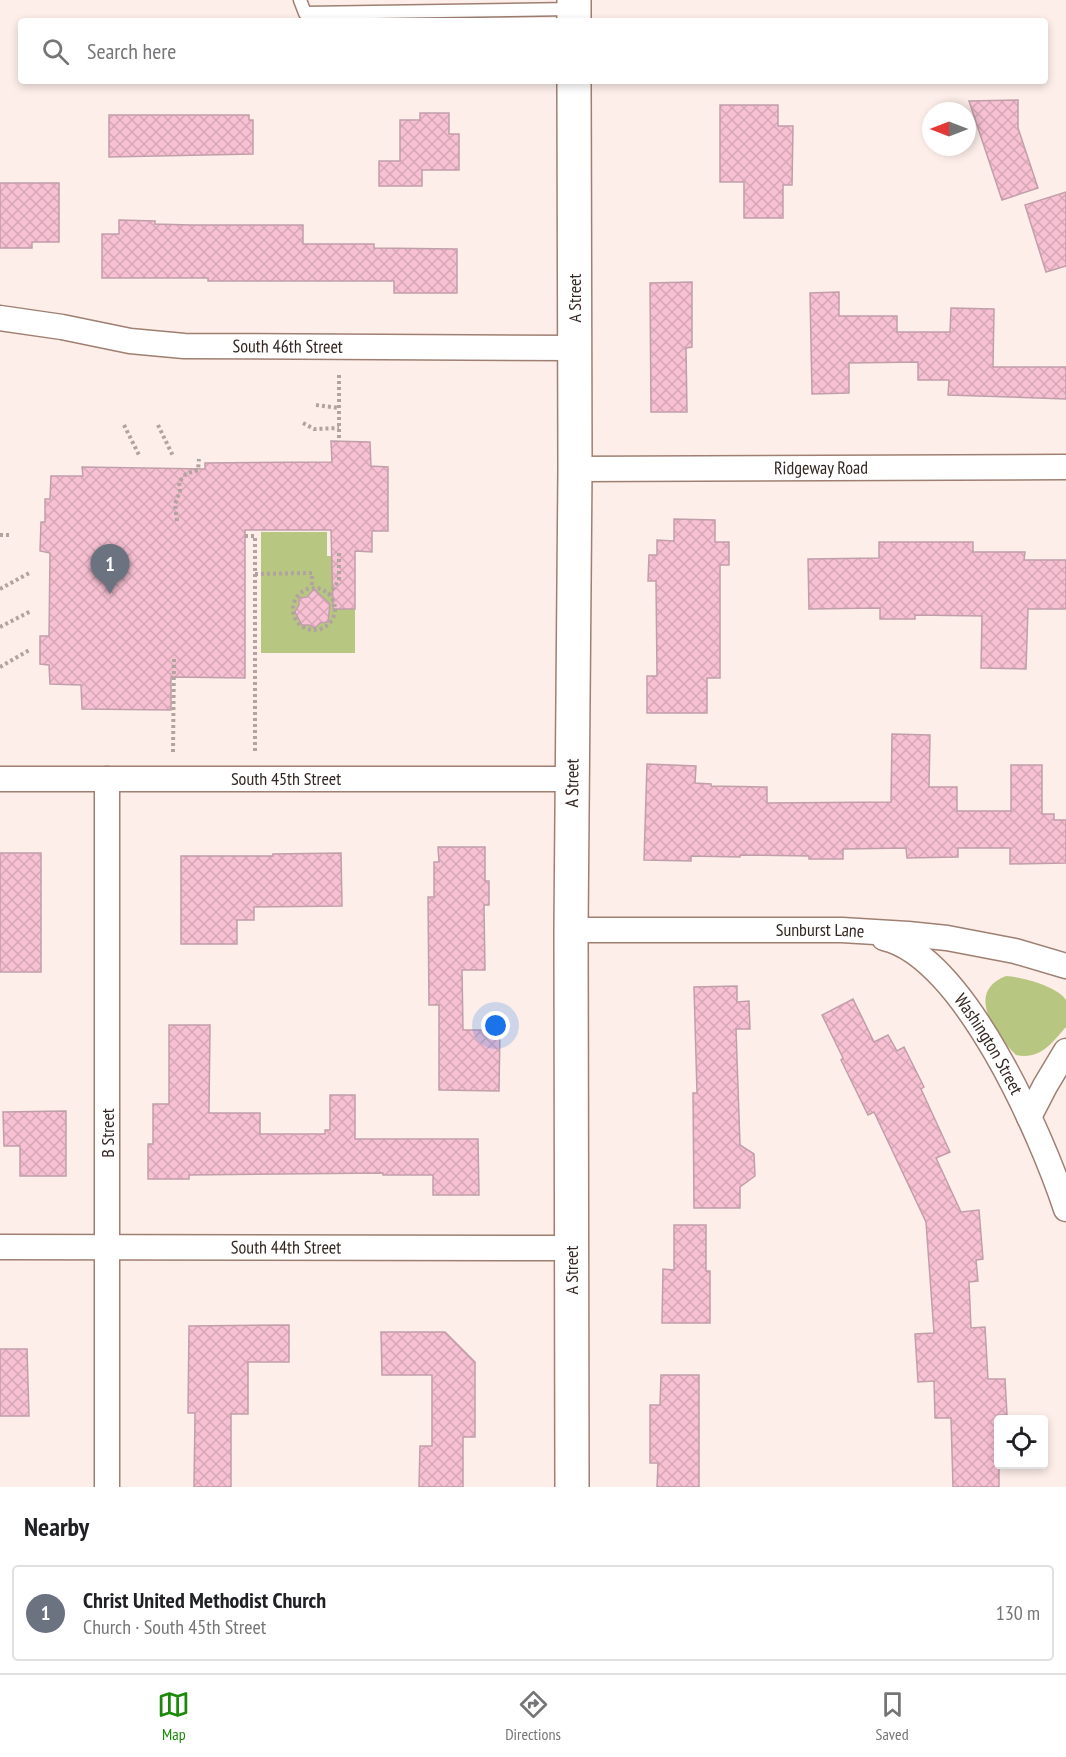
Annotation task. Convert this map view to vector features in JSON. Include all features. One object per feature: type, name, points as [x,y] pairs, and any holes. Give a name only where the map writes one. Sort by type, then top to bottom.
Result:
[{"type":"main road","name":"A Street","points":[[572,1487],[574,84]]},
{"type":"street","name":"South 46th Street","points":[[0,318],[62,327],[130,341],[184,346],[575,348]]},
{"type":"street","name":"Ridgeway Road","points":[[575,469],[1066,467]]},
{"type":"street","name":"South 45th Street","points":[[0,779],[572,779]]},
{"type":"street","name":"B Street","points":[[107,779],[107,1487]]},
{"type":"street","name":"Sunburst Lane","points":[[571,930],[908,933],[1015,951],[1066,966]]},
{"type":"street","name":"Washington Street","points":[[855,931],[889,939],[916,953],[938,970],[962,1001],[1000,1060],[1037,1132],[1066,1209]]},
{"type":"street","points":[[1029,1117],[1044,1086],[1066,1051]]},
{"type":"street","name":"South 44th Street","points":[[0,1247],[572,1248]]},
{"type":"lane","points":[[300,0],[305,13],[574,10]]},
{"type":"path","points":[[339,374],[339,441]]},
{"type":"path","points":[[316,405],[339,408]]},
{"type":"path","points":[[303,423],[314,429],[339,428]]},
{"type":"path","points":[[124,424],[139,455]]},
{"type":"path","points":[[158,425],[173,456]]},
{"type":"path","points":[[177,521],[175,504],[179,496],[179,484],[186,474],[198,470],[199,459]]},
{"type":"path","points":[[173,482],[179,484]]},
{"type":"path","points":[[0,535],[10,535]]},
{"type":"path","points":[[245,536],[255,536],[255,762]]},
{"type":"path","points":[[329,595],[339,580],[339,551]]},
{"type":"path","points":[[0,589],[31,572]]},
{"type":"path","points":[[255,574],[312,573],[312,588]]},
{"type":"path","points":[[312,588],[320,589],[329,595],[335,611],[329,624],[316,630],[303,627],[294,617],[293,604],[300,593],[312,588]]},
{"type":"path","points":[[0,627],[31,611]]},
{"type":"path","points":[[0,667],[31,650]]},
{"type":"path","points":[[173,753],[174,657]]},
{"type":"green space","points":[[261,532],[327,532],[327,556],[355,556],[355,653],[261,653]]},
{"type":"green space","points":[[1006,976],[1029,980],[1055,990],[1066,1000],[1066,1027],[1050,1045],[1038,1053],[1016,1055],[1000,1036],[988,1014],[985,1003],[987,992],[994,983]]},
{"type":"building","points":[[1018,100],[1018,128],[1038,188],[1002,200],[976,122],[976,102],[969,101]]},
{"type":"building","points":[[720,105],[778,105],[778,126],[793,126],[792,185],[783,185],[783,218],[744,218],[744,182],[720,182]]},
{"type":"building","points":[[420,113],[449,113],[449,134],[459,134],[459,170],[422,170],[422,186],[379,186],[379,161],[400,161],[400,120],[420,120]]},
{"type":"building","points":[[109,115],[249,115],[249,120],[253,120],[253,154],[109,157]]},
{"type":"building","points":[[0,183],[59,183],[59,242],[32,242],[32,248],[0,248]]},
{"type":"building","points":[[1066,192],[1066,266],[1046,272],[1025,205]]},
{"type":"building","points":[[119,220],[191,225],[303,225],[303,244],[374,244],[374,248],[457,249],[457,293],[394,293],[394,281],[208,281],[208,278],[102,278],[102,234],[119,234]]},
{"type":"building","points":[[692,282],[692,347],[686,348],[687,412],[651,412],[650,283]]},
{"type":"building","points":[[839,292],[839,316],[897,316],[897,332],[950,332],[951,308],[994,309],[993,367],[1066,367],[1066,399],[948,395],[949,380],[918,380],[918,362],[849,363],[849,393],[812,394],[810,293]]},
{"type":"building","points":[[331,441],[370,442],[371,466],[388,467],[388,531],[372,531],[372,552],[355,551],[355,609],[333,609],[331,530],[245,530],[245,678],[171,677],[171,710],[82,709],[81,685],[50,684],[49,665],[40,664],[40,636],[49,636],[50,553],[40,551],[41,522],[45,522],[45,499],[50,499],[51,476],[83,476],[82,467],[205,469],[205,463],[332,462]]},
{"type":"building","points":[[674,519],[715,520],[715,542],[729,542],[729,565],[720,565],[720,678],[707,678],[707,713],[647,713],[647,676],[657,676],[656,581],[648,581],[649,555],[657,555],[657,540],[674,541]]},
{"type":"building","points":[[879,542],[973,542],[973,552],[1025,552],[1024,560],[1066,560],[1066,609],[1028,609],[1026,669],[981,668],[982,616],[915,615],[915,619],[880,619],[880,608],[809,609],[808,559],[879,558]]},
{"type":"building","points":[[314,589],[330,604],[328,622],[320,623],[315,628],[302,625],[295,612],[299,605],[299,598],[307,597]]},
{"type":"building","points":[[892,734],[930,735],[929,787],[957,787],[957,811],[1011,811],[1011,765],[1042,765],[1042,814],[1054,814],[1054,820],[1066,820],[1066,863],[1010,864],[1010,848],[958,848],[958,857],[907,858],[906,848],[843,849],[843,859],[740,855],[740,857],[691,856],[691,861],[644,860],[647,764],[696,766],[695,783],[711,784],[711,786],[767,787],[767,803],[891,802]]},
{"type":"building","points":[[438,847],[485,847],[485,881],[489,881],[489,905],[484,905],[485,970],[462,970],[463,1030],[500,1030],[499,1091],[439,1090],[439,1005],[429,1005],[428,897],[434,897],[434,862],[439,862]]},
{"type":"building","points":[[0,853],[41,853],[41,972],[0,972]]},
{"type":"building","points":[[341,853],[342,906],[254,907],[254,920],[237,920],[237,944],[181,944],[181,856]]},
{"type":"building","points":[[737,986],[737,1002],[749,1001],[750,1029],[736,1029],[740,1145],[754,1154],[755,1176],[740,1187],[740,1208],[694,1208],[693,1093],[697,1093],[694,987]]},
{"type":"building","points":[[853,999],[874,1042],[888,1035],[897,1051],[904,1047],[924,1087],[921,1089],[950,1152],[936,1158],[961,1212],[979,1210],[983,1259],[976,1260],[978,1281],[969,1282],[971,1328],[985,1327],[988,1379],[1005,1379],[1007,1415],[994,1415],[994,1469],[999,1469],[999,1487],[953,1487],[951,1418],[935,1418],[934,1381],[918,1382],[915,1334],[934,1333],[926,1222],[874,1112],[868,1115],[822,1015]]},
{"type":"building","points":[[169,1025],[210,1025],[209,1113],[260,1113],[260,1134],[325,1134],[325,1130],[330,1130],[330,1095],[355,1095],[355,1139],[478,1139],[479,1195],[433,1195],[433,1175],[383,1175],[383,1173],[189,1175],[189,1179],[148,1179],[148,1144],[153,1144],[153,1104],[169,1104]]},
{"type":"building","points":[[66,1111],[66,1176],[20,1176],[20,1146],[4,1146],[3,1112]]},
{"type":"building","points":[[674,1225],[706,1225],[706,1271],[710,1271],[710,1323],[662,1323],[663,1269],[674,1270]]},
{"type":"building","points":[[289,1325],[289,1362],[248,1362],[248,1414],[231,1414],[231,1487],[194,1487],[195,1413],[188,1413],[189,1326]]},
{"type":"building","points":[[381,1332],[445,1332],[475,1362],[475,1437],[463,1437],[463,1487],[419,1487],[420,1446],[432,1446],[432,1375],[382,1375]]},
{"type":"building","points":[[0,1349],[27,1349],[29,1416],[0,1416]]},
{"type":"building","points":[[661,1375],[699,1375],[699,1487],[657,1487],[658,1463],[650,1463],[650,1405],[660,1405]]},
{"type":"place","name":"Christ United Methodist Church","points":[[110,594]]}]
